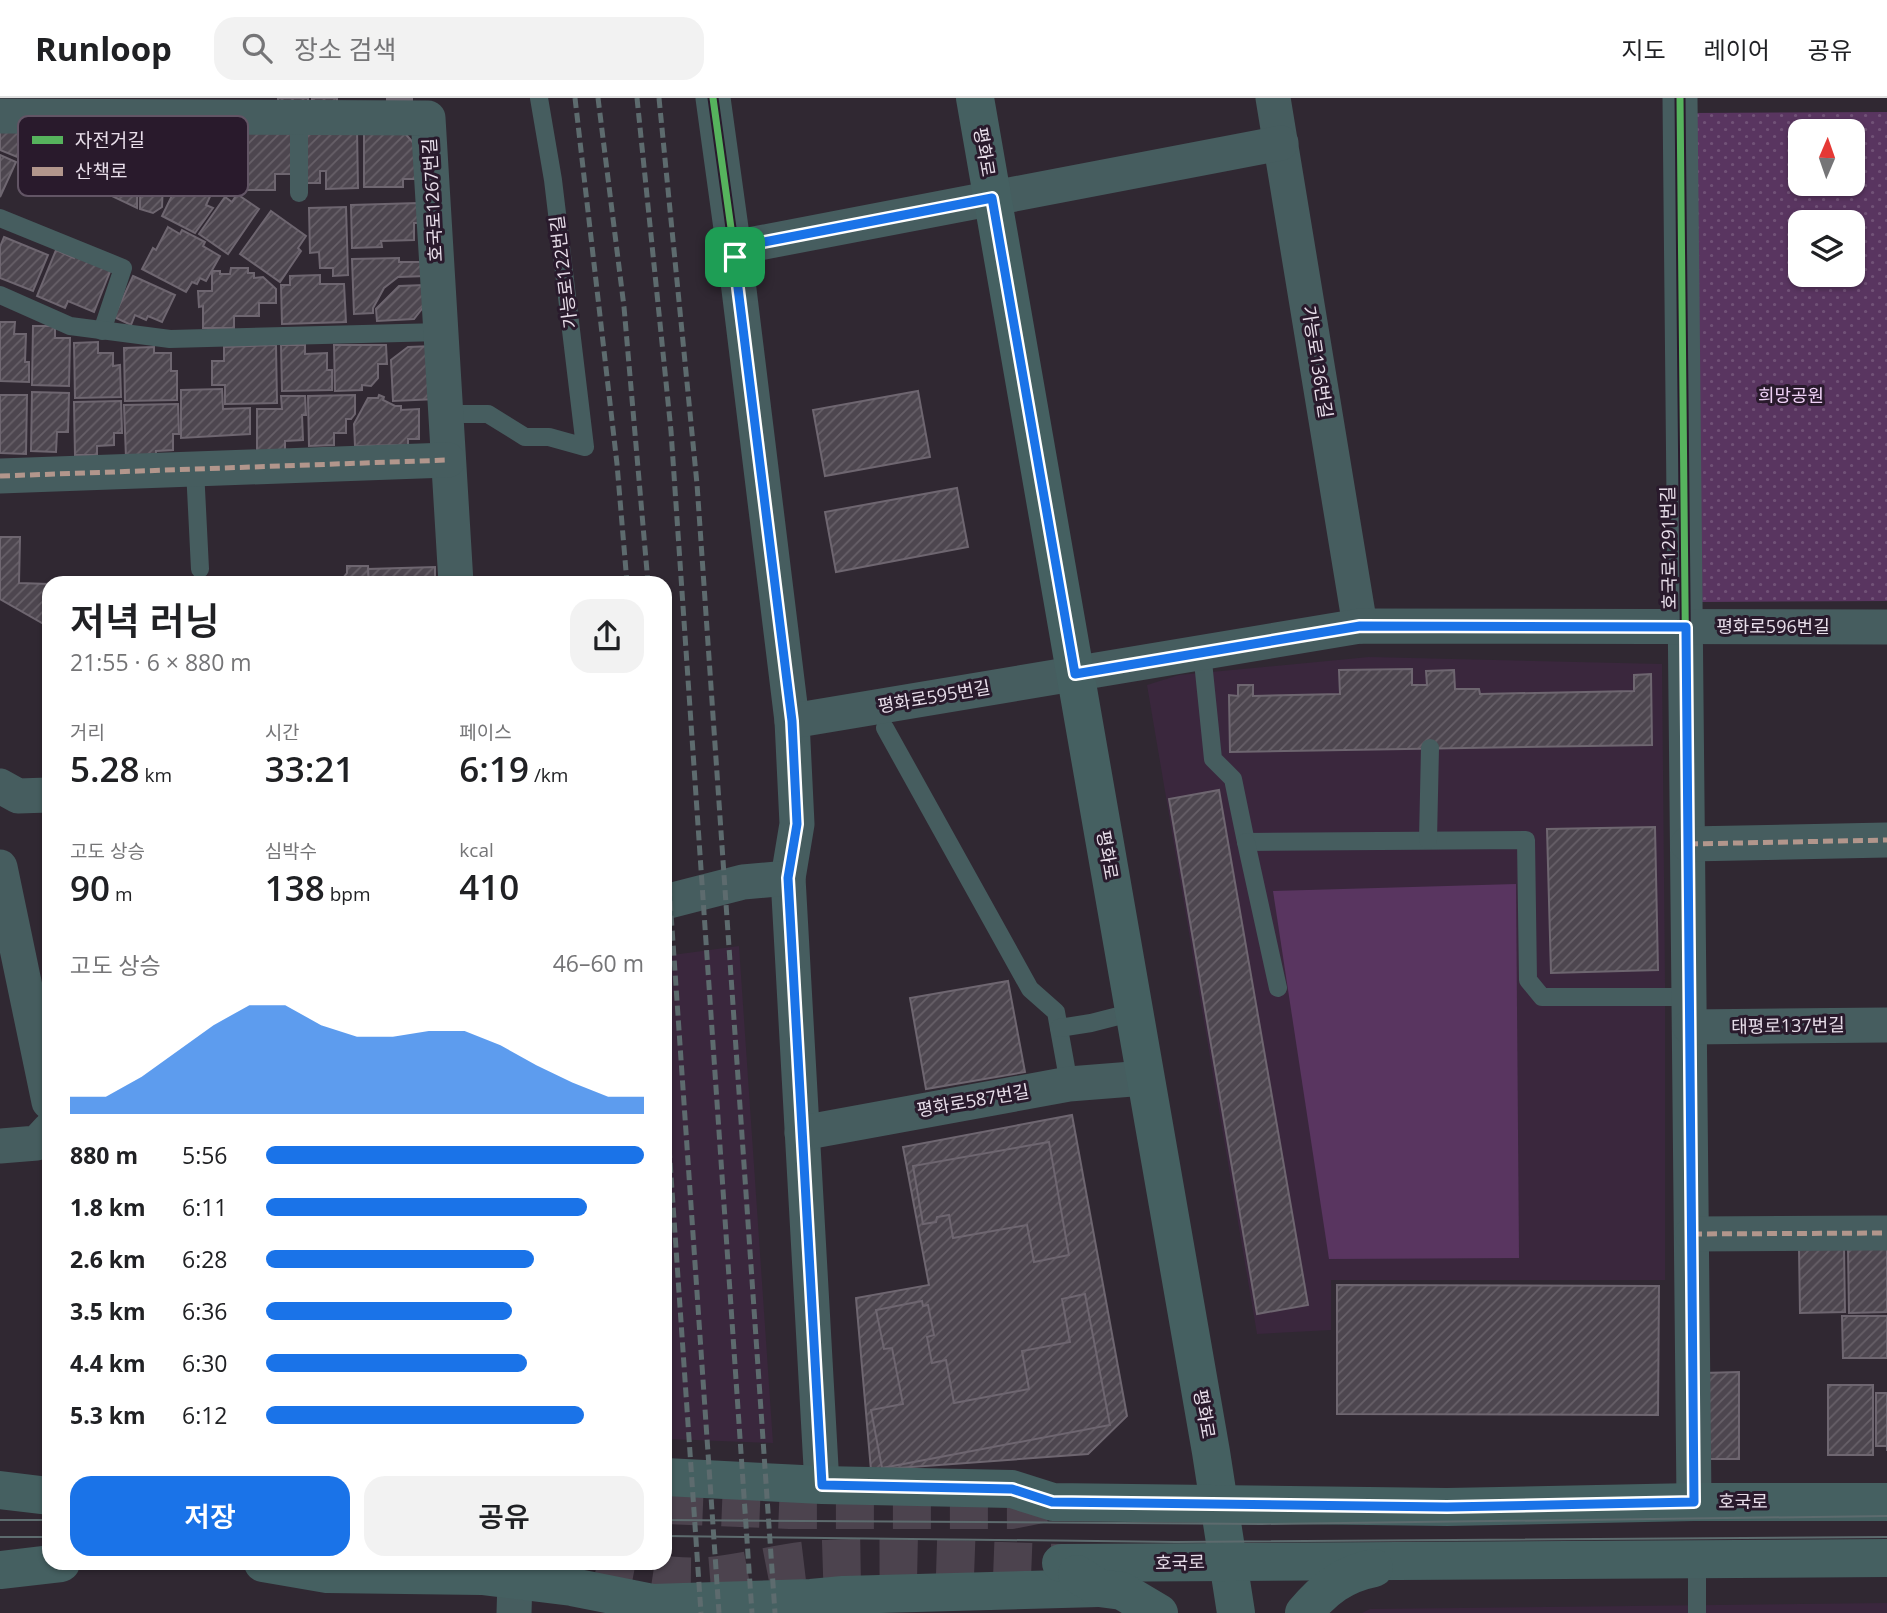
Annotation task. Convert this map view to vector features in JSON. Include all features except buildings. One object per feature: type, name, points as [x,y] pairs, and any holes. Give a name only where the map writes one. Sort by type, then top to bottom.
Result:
[{"type":"street","points":[[712,98],[792,721],[797,824],[788,878],[822,1485]]},
{"type":"street","name":"평화로","points":[[975,98],[1236,1613]]},
{"type":"street","name":"가능로136번길","points":[[1273,98],[1360,626]]},
{"type":"street","name":"호국로1291번길","points":[[1680,98],[1694,1502]]},
{"type":"street","name":"호국로1267번길","points":[[248,119],[299,117],[370,108],[428,118],[456,576]]},
{"type":"street","name":"호국로1267번길","points":[[0,116],[18,116]]},
{"type":"street","points":[[733,248],[1281,143]]},
{"type":"street","points":[[0,476],[448,460]]},
{"type":"street","name":"평화로596번길","points":[[1075,674],[1360,626],[1887,627]]},
{"type":"street","name":"평화로595번길","points":[[792,721],[1075,674]]},
{"type":"street","points":[[0,786],[18,796],[42,795]]},
{"type":"street","points":[[1688,844],[1887,839]]},
{"type":"street","points":[[0,867],[42,1068]]},
{"type":"street","points":[[672,900],[743,882],[788,878]]},
{"type":"street","name":"태평로137번길","points":[[1689,1012],[1887,1025]]},
{"type":"street","name":"평화로587번길","points":[[802,1133],[1069,1084],[1145,1078]]},
{"type":"street","points":[[0,1146],[37,1143],[42,1138]]},
{"type":"street","points":[[1692,1234],[1887,1233]]},
{"type":"street","name":"호국로","points":[[672,1477],[822,1485],[1012,1489],[1052,1502],[1447,1507],[1694,1502],[1887,1502]]},
{"type":"street","points":[[0,1490],[42,1497]]},
{"type":"street","points":[[0,1500],[42,1498]]},
{"type":"street","points":[[0,1558],[42,1558]]},
{"type":"street","name":"호국로","points":[[1061,1563],[1887,1558]]},
{"type":"street","points":[[1304,1613],[1317,1597],[1341,1578],[1366,1569],[1407,1561]]},
{"type":"street","points":[[1014,1591],[1061,1563],[1099,1588]]},
{"type":"street","points":[[0,1570],[42,1565]]},
{"type":"street","points":[[297,1570],[327,1574],[482,1576],[515,1596],[572,1587],[652,1608],[811,1606],[843,1595],[960,1603],[1014,1591],[1099,1588],[1122,1591],[1159,1613]]},
{"type":"lane","name":"가능로122번길","points":[[446,414],[488,414],[525,437],[549,437],[585,447],[554,180],[539,98]]},
{"type":"lane","points":[[299,117],[299,193]]},
{"type":"lane","points":[[0,218],[123,268],[102,331]]},
{"type":"lane","points":[[0,295],[70,326],[170,339],[441,332]]},
{"type":"lane","points":[[195,469],[200,569]]},
{"type":"lane","points":[[1202,653],[1213,759],[1233,779],[1278,988]]},
{"type":"lane","points":[[885,728],[1030,989],[1056,1012],[1069,1084]]},
{"type":"lane","points":[[1428,840],[1430,748]]},
{"type":"lane","points":[[1246,842],[1526,840],[1528,980],[1542,997],[1689,1012]]},
{"type":"lane","points":[[1059,1028],[1134,1012]]},
{"type":"lane","points":[[1697,1559],[1698,1613]]},
{"type":"shaded area","points":[[1369,657],[1662,664],[1665,1280],[1331,1280],[1331,1330],[1257,1334],[1147,685],[1179,675]]},
{"type":"shaded area","points":[[739,946],[773,1443],[672,1439],[672,955]]},
{"type":"shaded area","points":[[1887,1603],[1887,1613],[1362,1613],[1370,1609]]},
{"type":"green space","name":"희망공원","points":[[1887,112],[1887,601],[1697,602],[1693,113]]},
{"type":"green space","points":[[1516,884],[1519,1258],[1329,1259],[1273,891]]},
{"type":"tunnel","points":[[672,1505],[790,1510],[1011,1510],[1053,1502]]},
{"type":"tunnel","points":[[636,1570],[695,1577],[796,1562],[854,1558],[1061,1563]]},
{"type":"tram line","points":[[672,1520],[1262,1524],[1887,1516]]},
{"type":"tram line","points":[[0,1520],[42,1520]]},
{"type":"tram line","points":[[672,1536],[1176,1542],[1887,1537]]},
{"type":"tram line","points":[[0,1537],[42,1537]]},
{"type":"railway","points":[[575,98],[617,464],[626,576]]},
{"type":"railway","points":[[598,98],[624,307],[647,576]]},
{"type":"railway","points":[[637,98],[671,431],[752,1613]]},
{"type":"railway","points":[[659,98],[697,484],[775,1613]]},
{"type":"railway","points":[[672,928],[719,1613]]},
{"type":"railway","points":[[672,1190],[701,1613]]},
{"type":"marked path","points":[[0,476],[448,460]]},
{"type":"marked path","points":[[1688,844],[1887,840]]},
{"type":"marked path","points":[[1692,1234],[1887,1233]]},
{"type":"cycle path","points":[[713,98],[792,721],[797,824],[788,878],[822,1485]]},
{"type":"cycle path","points":[[1680,98],[1694,1502]]},
{"type":"route","points":[[992,198],[1075,674],[1360,626],[1686,627],[1694,1502],[1447,1507],[1052,1502],[1012,1489],[822,1485],[788,878],[797,824],[792,721],[735,257],[733,248],[992,198]]}]
